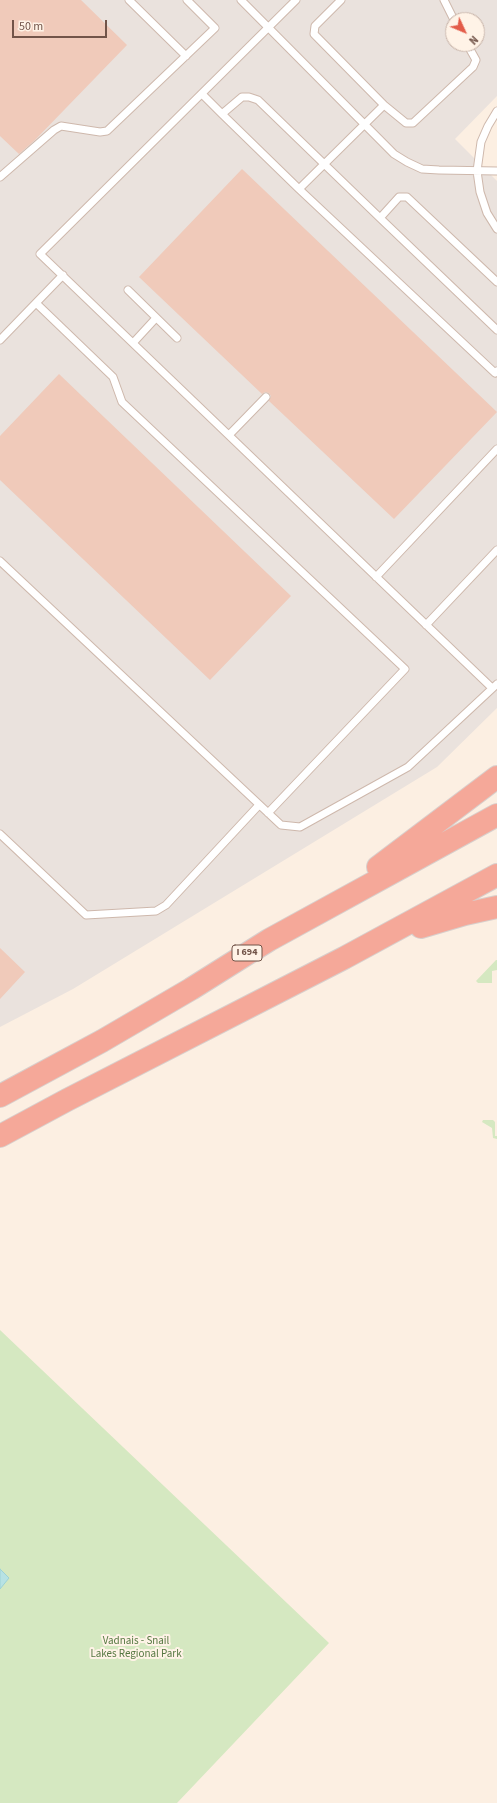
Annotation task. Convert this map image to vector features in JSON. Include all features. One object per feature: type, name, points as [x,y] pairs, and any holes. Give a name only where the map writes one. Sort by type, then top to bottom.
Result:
[{"type":"highway","points":[[289,929],[340,891],[386,862],[497,777]]},
{"type":"highway","name":"I 694","points":[[0,1096],[102,1041],[289,929],[497,815]]},
{"type":"highway","points":[[0,1136],[344,958],[497,875]]},
{"type":"highway","points":[[344,958],[387,939],[431,924],[497,906]]},
{"type":"lane","points":[[128,0],[186,56]]},
{"type":"lane","points":[[0,177],[54,130],[61,126],[100,132],[107,131],[214,28],[187,0]]},
{"type":"lane","points":[[241,0],[365,123],[394,154],[422,169],[497,171]]},
{"type":"lane","points":[[0,561],[280,825],[300,826],[408,767],[495,686],[426,625],[40,254],[296,0]]},
{"type":"lane","points":[[341,0],[315,26],[314,34],[384,105],[406,124],[413,123],[473,67],[476,60],[472,52]]},
{"type":"lane","points":[[444,0],[450,12]]},
{"type":"lane","points":[[202,94],[298,189],[496,373]]},
{"type":"lane","points":[[222,114],[242,97],[249,97],[258,100],[497,330]]},
{"type":"lane","points":[[298,189],[384,105]]},
{"type":"lane","points":[[497,111],[481,142],[477,171],[480,192],[487,213],[497,229]]},
{"type":"lane","points":[[380,218],[399,197],[407,197],[497,282]]},
{"type":"lane","points":[[0,340],[63,275]]},
{"type":"lane","points":[[128,290],[177,338]]},
{"type":"lane","points":[[36,303],[113,377],[122,402],[405,670],[268,813]]},
{"type":"lane","points":[[133,343],[156,318]]},
{"type":"lane","points":[[229,435],[266,397]]},
{"type":"lane","points":[[376,577],[497,449]]},
{"type":"lane","points":[[426,625],[497,550]]},
{"type":"lane","points":[[0,834],[86,915],[156,911],[166,905],[259,805]]},
{"type":"shaded area","points":[[0,0],[497,0],[497,96],[455,139],[497,181],[497,708],[437,767],[73,989],[0,1027]]},
{"type":"green space","points":[[496,960],[497,970],[492,971],[492,983],[478,983],[476,981]]},
{"type":"green space","points":[[483,1120],[493,1120],[495,1122],[495,1136],[497,1136],[497,1139],[493,1138],[492,1128],[482,1122]]},
{"type":"green space","name":"Vadnais - Snail Lakes Regional Park","points":[[0,1330],[329,1643],[177,1803],[0,1803]]},
{"type":"water","points":[[0,1569],[9,1578],[0,1589]]},
{"type":"building","points":[[0,0],[81,0],[127,45],[35,140],[19,154],[0,136]]},
{"type":"building","points":[[242,169],[497,412],[394,519],[269,401],[271,396],[269,393],[265,392],[262,394],[139,277]]},
{"type":"building","points":[[59,374],[291,596],[210,680],[0,480],[0,436]]},
{"type":"building","points":[[0,948],[25,972],[0,999]]}]
